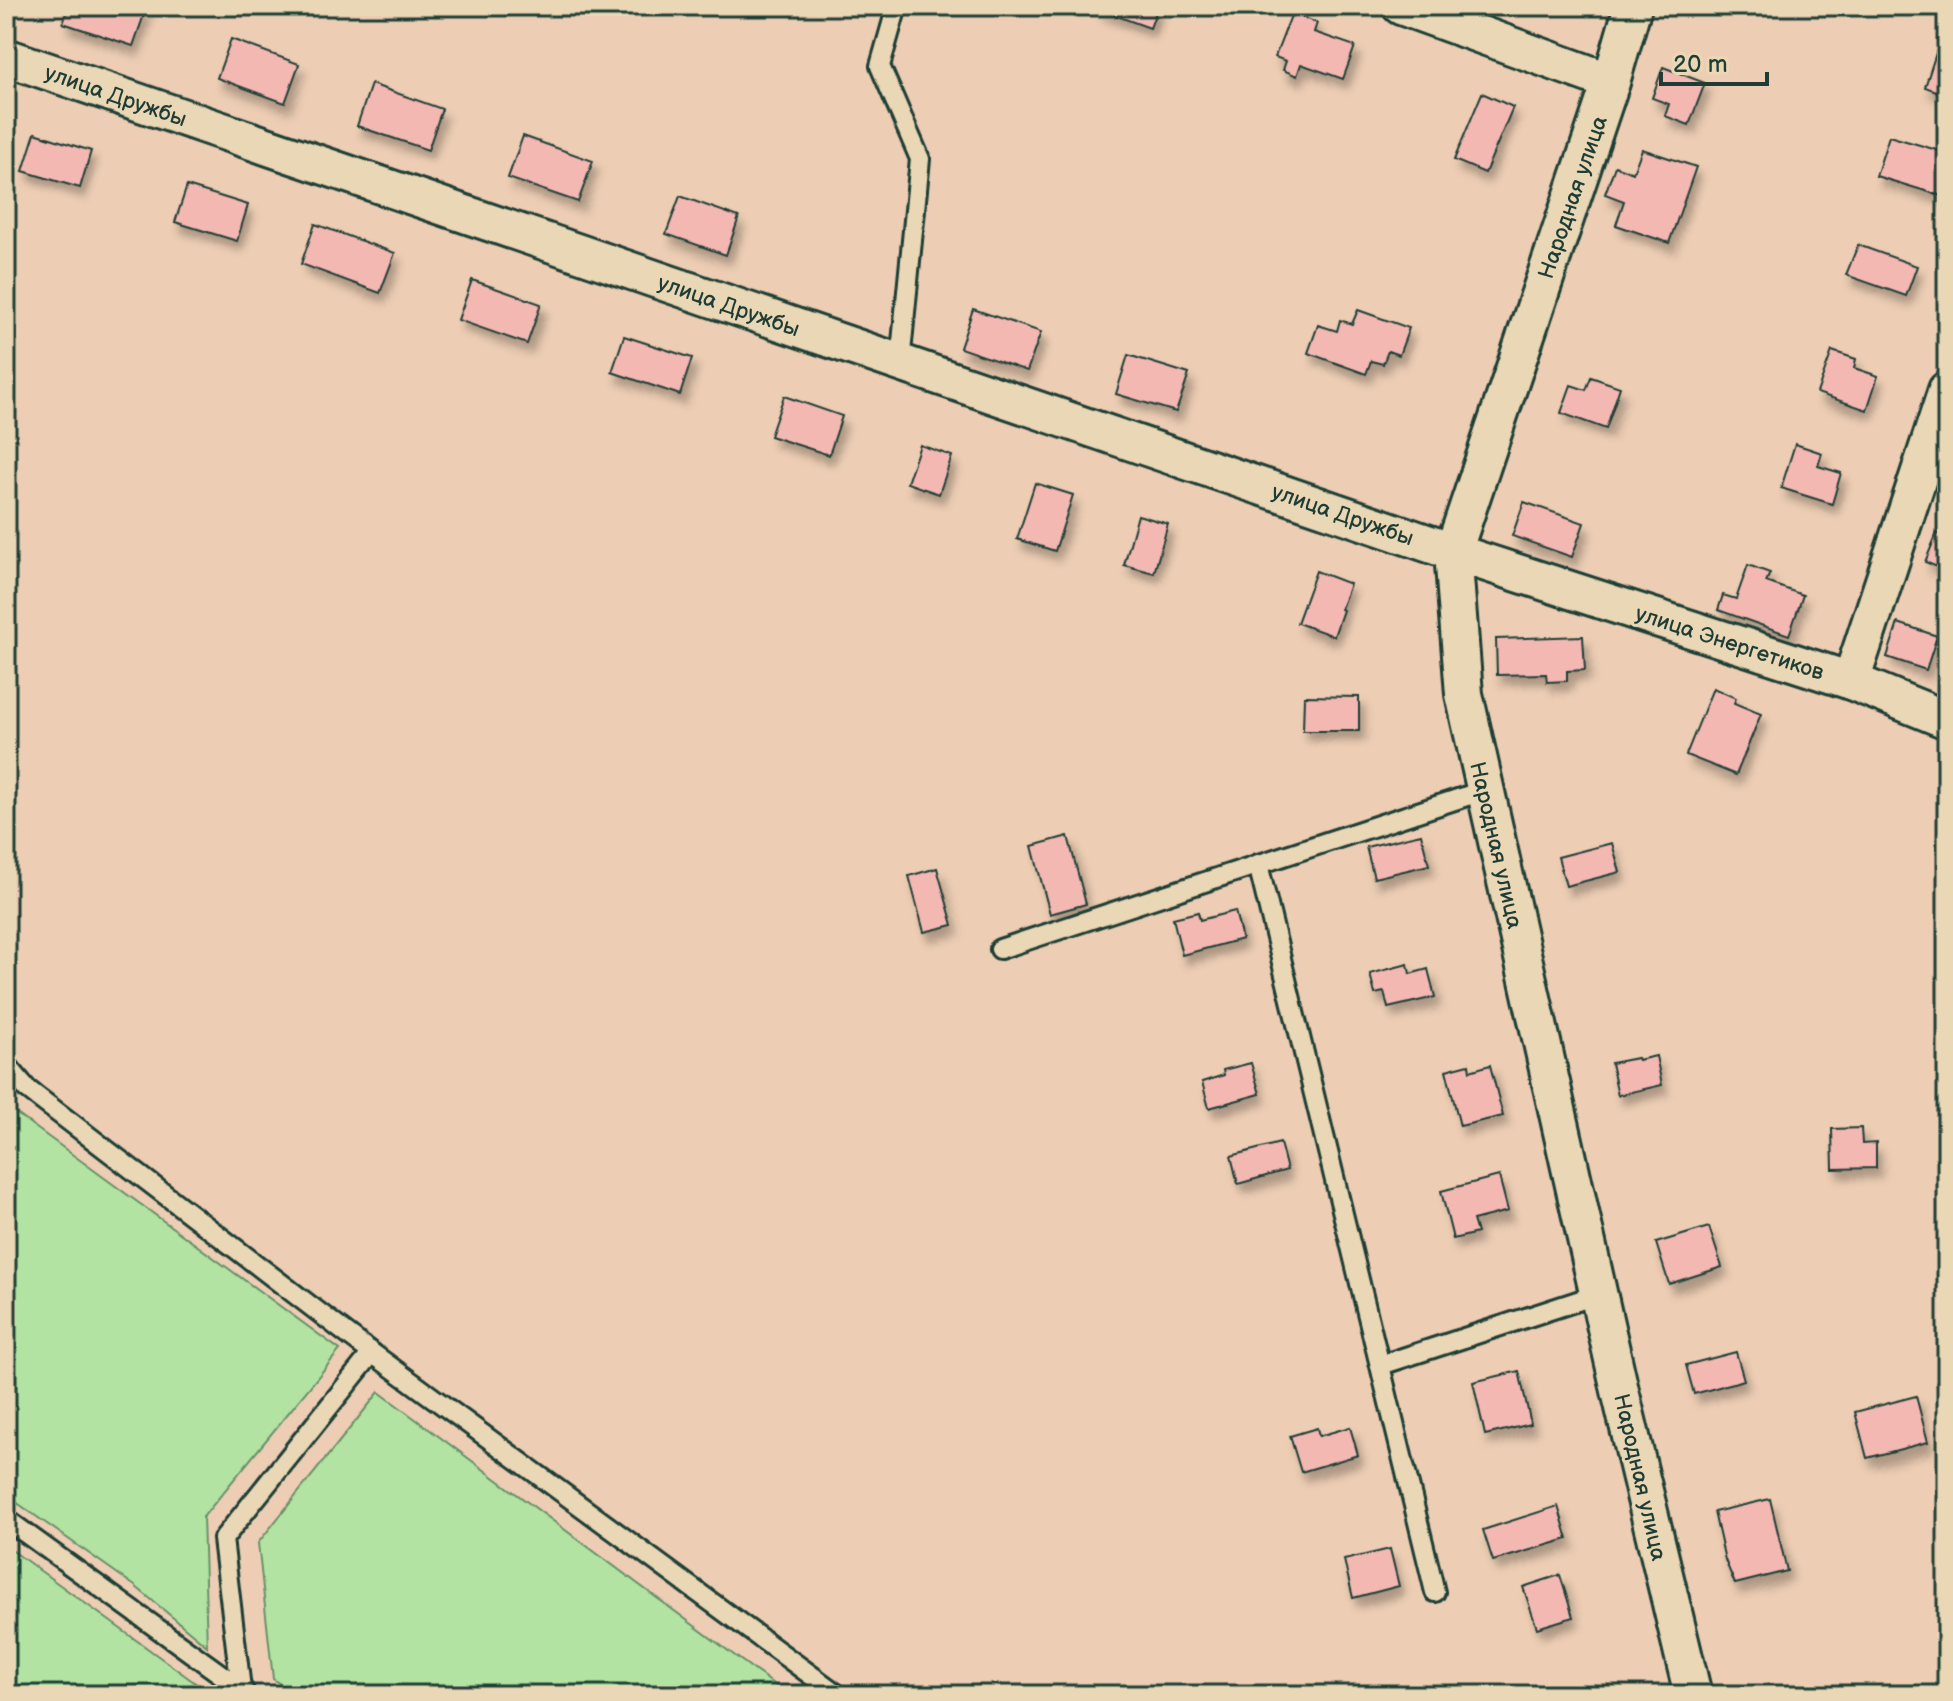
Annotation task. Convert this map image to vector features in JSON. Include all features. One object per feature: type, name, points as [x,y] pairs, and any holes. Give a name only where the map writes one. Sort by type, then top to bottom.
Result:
[{"type":"street","points":[[1401,6],[1611,82]]},
{"type":"street","name":"Народная улица","points":[[1633,6],[1611,82],[1453,552],[1464,694],[1693,1695]]},
{"type":"street","name":"улица Дружбы","points":[[6,57],[1453,552]]},
{"type":"street","name":"улица Энергетиков","points":[[1453,552],[1851,681],[1947,390]]},
{"type":"street","points":[[1851,681],[1947,720]]},
{"type":"lane","points":[[897,6],[880,66],[920,159],[900,363]]},
{"type":"lane","points":[[1000,949],[1485,790]]},
{"type":"lane","points":[[1258,864],[1435,1592]]},
{"type":"lane","points":[[6,1064],[27,1089],[372,1353],[838,1695]]},
{"type":"lane","points":[[1381,1365],[1599,1294]]},
{"type":"lane","points":[[246,1692],[223,1539],[372,1353]]},
{"type":"lane","points":[[6,1519],[246,1692]]},
{"type":"green space","points":[[6,1106],[340,1350],[203,1517],[207,1646],[135,1586],[6,1495]]},
{"type":"green space","points":[[379,1392],[788,1695],[296,1695],[273,1679],[258,1543]]},
{"type":"green space","points":[[6,1546],[212,1695],[6,1695]]},
{"type":"building","points":[[69,6],[136,6],[146,9],[133,46],[63,23]]},
{"type":"building","points":[[1098,6],[1158,6],[1150,28],[1097,9]]},
{"type":"building","points":[[1292,13],[1317,23],[1314,32],[1355,46],[1343,79],[1301,64],[1297,76],[1283,70],[1286,61],[1275,57]]},
{"type":"building","points":[[231,39],[299,64],[285,103],[217,78]]},
{"type":"building","points":[[1938,47],[1947,50],[1947,95],[1925,87]]},
{"type":"building","points":[[1663,67],[1705,83],[1689,125],[1665,116],[1669,104],[1652,98]]},
{"type":"building","points":[[371,84],[442,109],[428,150],[357,126]]},
{"type":"building","points":[[1482,93],[1513,107],[1485,173],[1454,160]]},
{"type":"building","points":[[35,133],[91,151],[80,188],[23,171]]},
{"type":"building","points":[[523,136],[593,161],[578,202],[508,178]]},
{"type":"building","points":[[1889,136],[1947,153],[1947,178],[1942,196],[1876,176]]},
{"type":"building","points":[[1642,149],[1696,167],[1669,243],[1616,225],[1624,201],[1605,194],[1615,166],[1633,173]]},
{"type":"building","points":[[187,186],[248,205],[237,241],[175,222]]},
{"type":"building","points":[[680,196],[739,217],[726,255],[666,234]]},
{"type":"building","points":[[315,224],[395,253],[380,293],[301,264]]},
{"type":"building","points":[[1858,245],[1917,266],[1906,296],[1846,275]]},
{"type":"building","points":[[472,280],[541,304],[527,344],[458,320]]},
{"type":"building","points":[[973,309],[1041,332],[1027,371],[960,348]]},
{"type":"building","points":[[1358,310],[1409,328],[1399,355],[1388,351],[1383,364],[1371,361],[1366,374],[1308,353],[1318,325],[1337,331],[1340,320],[1352,324]]},
{"type":"building","points":[[624,336],[692,358],[680,395],[612,372]]},
{"type":"building","points":[[1832,351],[1856,359],[1854,368],[1878,376],[1867,410],[1817,393]]},
{"type":"building","points":[[1128,355],[1189,374],[1176,412],[1116,394]]},
{"type":"building","points":[[1591,377],[1620,387],[1606,429],[1561,413],[1571,385],[1586,390]]},
{"type":"building","points":[[784,396],[842,416],[829,455],[770,436]]},
{"type":"building","points":[[1795,444],[1822,453],[1818,466],[1841,473],[1832,504],[1781,488]]},
{"type":"building","points":[[920,445],[952,456],[939,494],[907,483]]},
{"type":"building","points":[[1035,483],[1073,495],[1055,551],[1017,539]]},
{"type":"building","points":[[1524,502],[1584,523],[1572,557],[1512,536]]},
{"type":"building","points":[[1138,515],[1168,524],[1154,573],[1124,565]]},
{"type":"building","points":[[1937,533],[1947,537],[1947,571],[1925,562]]},
{"type":"building","points":[[1748,565],[1770,573],[1766,582],[1803,595],[1789,635],[1718,610],[1723,595],[1736,599]]},
{"type":"building","points":[[1316,571],[1350,584],[1334,636],[1297,623]]},
{"type":"building","points":[[1898,623],[1937,636],[1926,670],[1887,657]]},
{"type":"building","points":[[1583,636],[1585,670],[1567,671],[1567,681],[1547,682],[1546,674],[1497,675],[1496,639]]},
{"type":"building","points":[[1713,688],[1736,698],[1734,703],[1761,714],[1736,775],[1686,755]]},
{"type":"building","points":[[1304,696],[1359,697],[1359,731],[1303,731]]},
{"type":"building","points":[[1421,834],[1429,865],[1374,878],[1366,847]]},
{"type":"building","points":[[1068,836],[1086,904],[1050,914],[1032,846]]},
{"type":"building","points":[[1612,843],[1620,872],[1566,886],[1558,857]]},
{"type":"building","points":[[937,868],[953,925],[924,932],[909,876]]},
{"type":"building","points":[[1235,911],[1242,939],[1182,955],[1173,918],[1198,912],[1200,920]]},
{"type":"building","points":[[1408,964],[1410,974],[1428,969],[1435,997],[1388,1008],[1384,992],[1375,994],[1370,974]]},
{"type":"building","points":[[1656,1056],[1662,1085],[1618,1095],[1611,1063]]},
{"type":"building","points":[[1251,1063],[1260,1094],[1209,1108],[1202,1082],[1224,1075],[1223,1070]]},
{"type":"building","points":[[1469,1064],[1470,1071],[1490,1065],[1503,1116],[1460,1126],[1446,1070]]},
{"type":"building","points":[[1861,1128],[1862,1144],[1876,1143],[1876,1168],[1833,1169],[1832,1129]]},
{"type":"building","points":[[1280,1143],[1287,1170],[1238,1184],[1231,1156]]},
{"type":"building","points":[[1499,1176],[1508,1211],[1473,1220],[1477,1233],[1453,1239],[1441,1191]]},
{"type":"building","points":[[1709,1227],[1722,1267],[1669,1284],[1656,1243]]},
{"type":"building","points":[[1736,1352],[1744,1380],[1694,1394],[1686,1365]]},
{"type":"building","points":[[1519,1371],[1531,1424],[1485,1435],[1473,1382]]},
{"type":"building","points":[[1916,1396],[1928,1442],[1867,1458],[1855,1412]]},
{"type":"building","points":[[1350,1427],[1358,1455],[1301,1472],[1290,1436],[1317,1428],[1319,1436]]},
{"type":"building","points":[[1770,1499],[1787,1571],[1735,1584],[1725,1560],[1714,1512]]},
{"type":"building","points":[[1558,1506],[1568,1539],[1493,1561],[1483,1530]]},
{"type":"building","points":[[1390,1549],[1399,1586],[1353,1598],[1344,1560]]},
{"type":"building","points":[[1560,1575],[1573,1617],[1537,1628],[1523,1587]]}]
